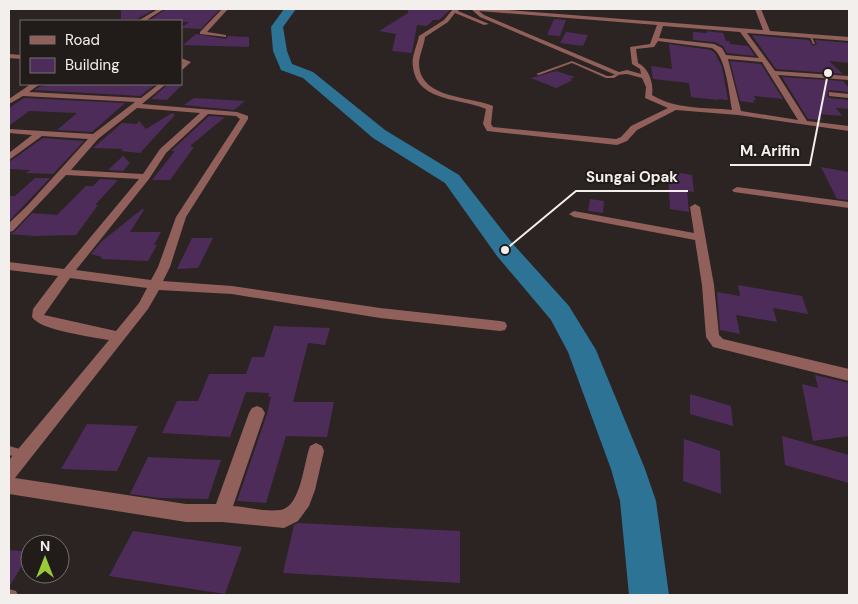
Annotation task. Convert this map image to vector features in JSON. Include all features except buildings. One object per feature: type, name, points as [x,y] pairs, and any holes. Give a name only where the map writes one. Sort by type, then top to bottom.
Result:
[{"type":"street","points":[[143,20],[161,9]]},
{"type":"street","points":[[224,36],[202,34],[225,9]]},
{"type":"street","points":[[474,9],[482,16],[618,74],[633,73],[645,76]]},
{"type":"street","points":[[478,9],[849,39]]},
{"type":"street","points":[[758,9],[768,32]]},
{"type":"street","points":[[490,26],[455,10],[446,21],[422,36],[416,66],[419,80],[431,91],[440,95],[467,99],[490,108],[487,124],[490,129],[617,142],[624,139],[634,128],[675,107]]},
{"type":"street","points":[[660,24],[652,46],[633,47],[635,64],[643,68],[650,87],[648,96],[663,104],[675,107],[737,113],[849,129]]},
{"type":"street","points":[[688,34],[689,26]]},
{"type":"street","points":[[742,30],[773,73],[805,124]]},
{"type":"street","points":[[656,39],[717,47],[720,49],[727,64],[737,113]]},
{"type":"street","points":[[723,57],[764,60]]},
{"type":"street","points":[[182,60],[188,62],[182,68]]},
{"type":"street","points":[[773,73],[849,78]]},
{"type":"street","points":[[9,102],[34,85]]},
{"type":"street","points":[[9,229],[31,208],[95,137],[162,85]]},
{"type":"street","points":[[9,474],[144,306],[156,285],[181,217],[244,119],[244,116],[238,114],[205,113],[139,103],[21,94]]},
{"type":"street","points":[[832,94],[849,96]]},
{"type":"street","points":[[119,337],[44,320],[38,318],[38,312],[67,273],[146,177],[163,151],[205,113]]},
{"type":"street","points":[[9,131],[95,137]]},
{"type":"street","points":[[9,157],[40,134]]},
{"type":"street","points":[[63,172],[146,177]]},
{"type":"street","points":[[737,190],[849,205]]},
{"type":"street","points":[[695,207],[708,284],[714,337],[718,343],[849,375]]},
{"type":"street","points":[[574,214],[663,229],[700,238]]},
{"type":"street","points":[[9,266],[156,285],[232,290],[370,311],[500,326]]},
{"type":"street","points":[[222,513],[257,413]]},
{"type":"street","points":[[9,486],[186,513],[222,513],[283,519],[293,513],[302,503],[316,451]]},
{"type":"lane","points":[[810,36],[814,43]]},
{"type":"lane","points":[[538,74],[572,62],[608,77],[618,74]]},
{"type":"lane","points":[[9,451],[24,454]]},
{"type":"waterway","points":[[290,9],[277,27],[280,51],[286,67],[308,75],[379,134],[452,179],[505,250],[560,313],[582,350],[628,469],[638,501],[649,595]]},
{"type":"place","name":"M. Arifin","points":[[828,73]]},
{"type":"place","name":"Sungai Opak","points":[[505,250]]}]
